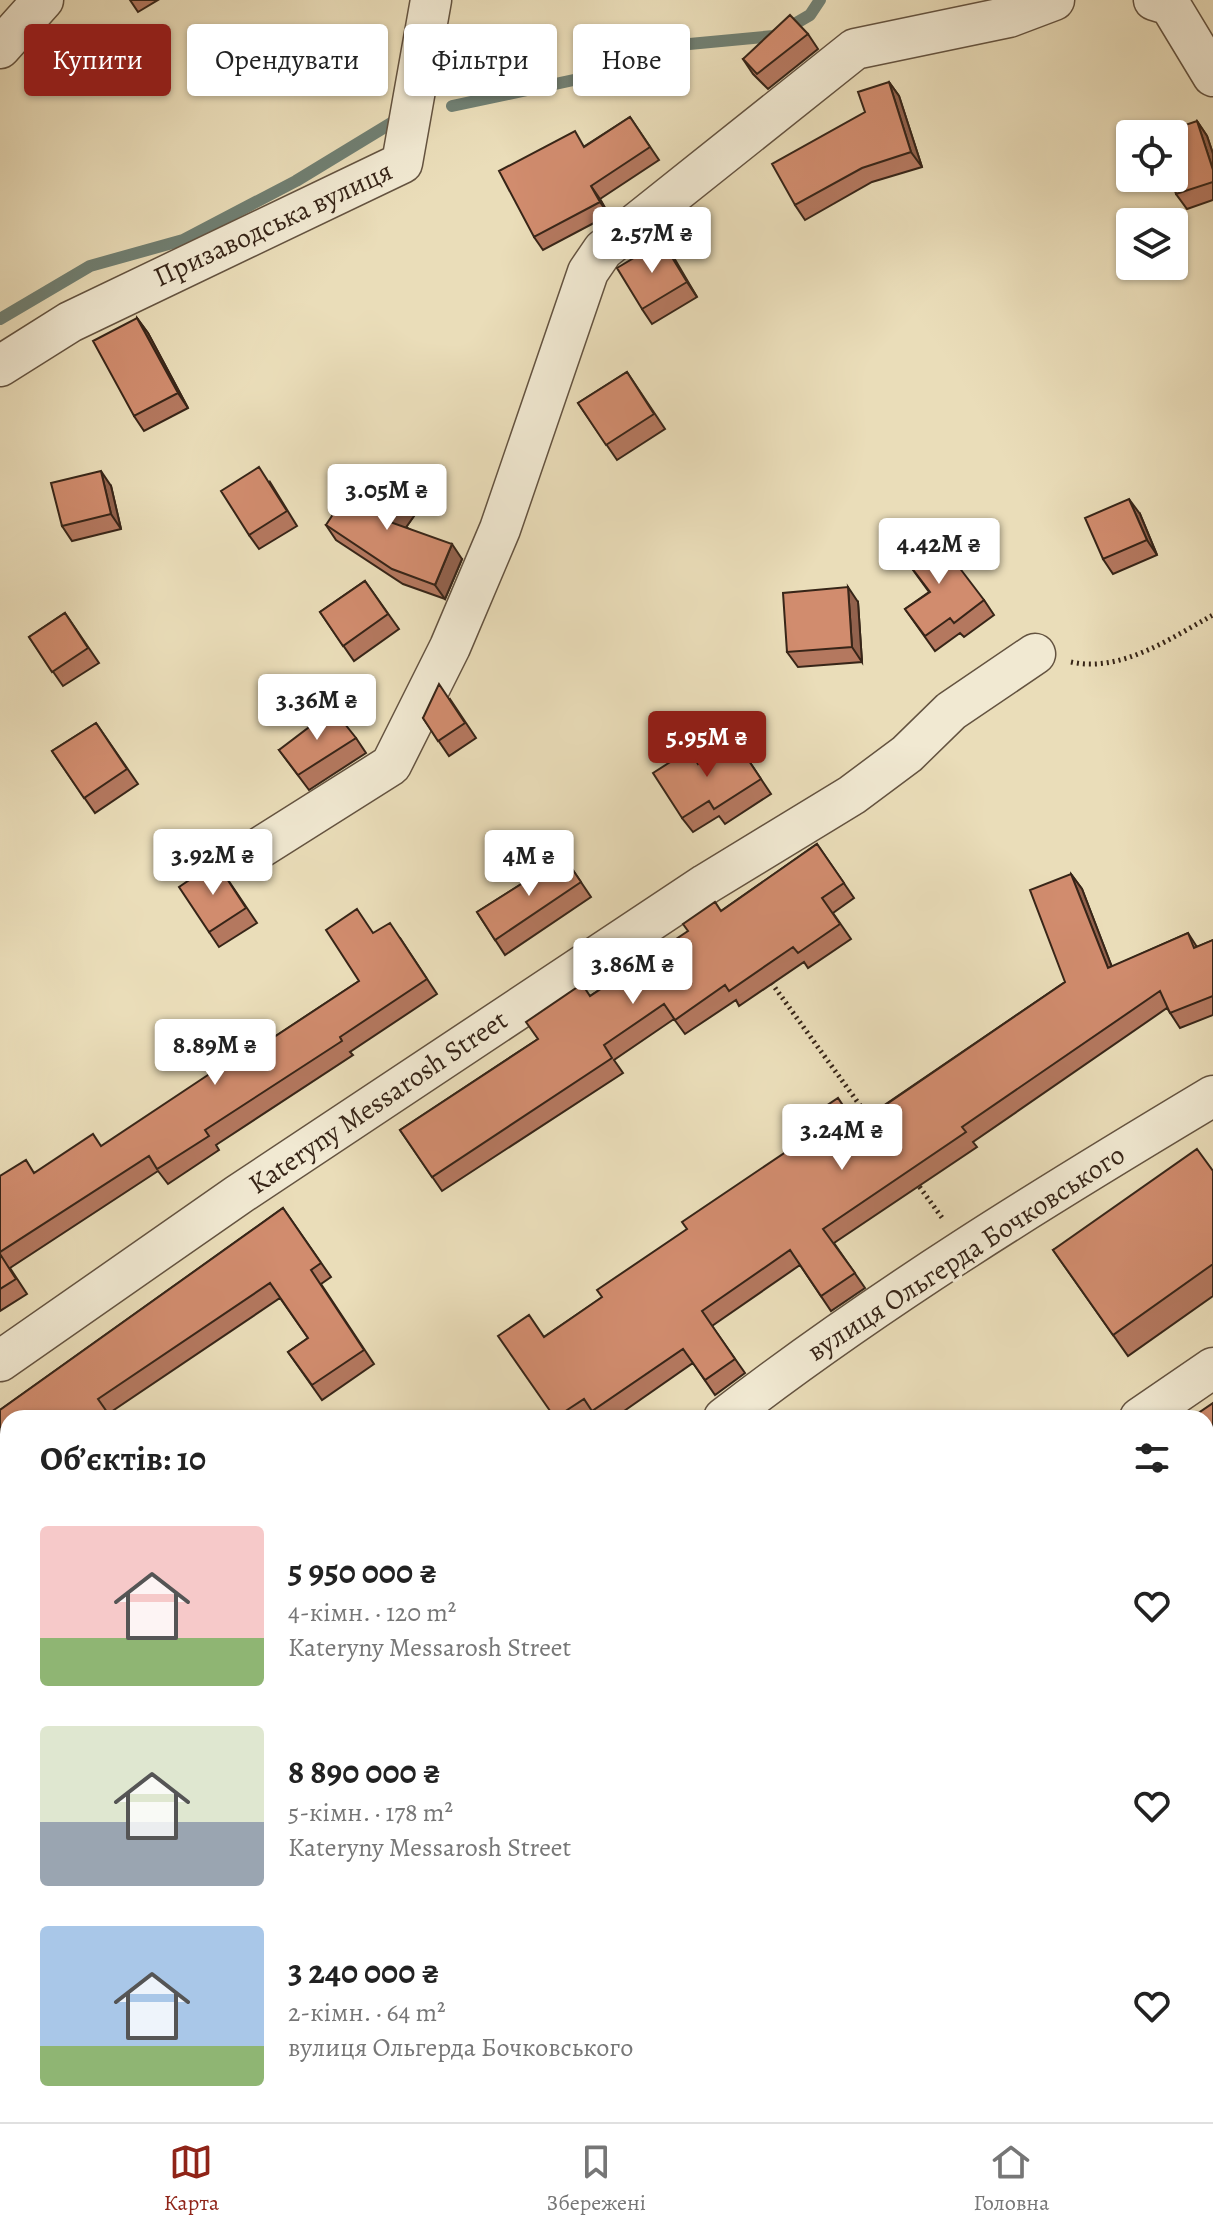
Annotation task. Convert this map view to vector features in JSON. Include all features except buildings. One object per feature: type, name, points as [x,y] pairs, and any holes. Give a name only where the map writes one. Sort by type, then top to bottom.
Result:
[{"type":"street","points":[[0,48],[43,0]]},
{"type":"street","name":"Призаводська вулиця","points":[[0,366],[70,322],[402,163],[431,0]]},
{"type":"street","points":[[1154,0],[1170,5],[1213,76]]},
{"type":"street","points":[[258,849],[391,765],[450,647],[500,529],[588,272],[603,250],[855,49],[1009,17],[1051,1]]},
{"type":"street","name":"Kateryny Messarosh Street","points":[[0,1361],[238,1195],[799,824],[852,795],[907,754],[951,711],[1035,654]]},
{"type":"street","name":"вулиця Ольгерда Бочковського","points":[[734,1410],[793,1365],[1092,1168],[1213,1096]]},
{"type":"street","points":[[1152,1410],[1213,1368]]},
{"type":"path","points":[[1035,654],[1087,665],[1144,653],[1213,615]]},
{"type":"path","points":[[767,977],[802,1030],[881,1135]]},
{"type":"path","points":[[910,1173],[967,1251]]},
{"type":"waterway","points":[[452,106],[583,78],[636,49],[774,36],[810,15],[820,0]]},
{"type":"waterway","points":[[0,319],[90,266],[183,240],[296,181],[398,119]]}]
